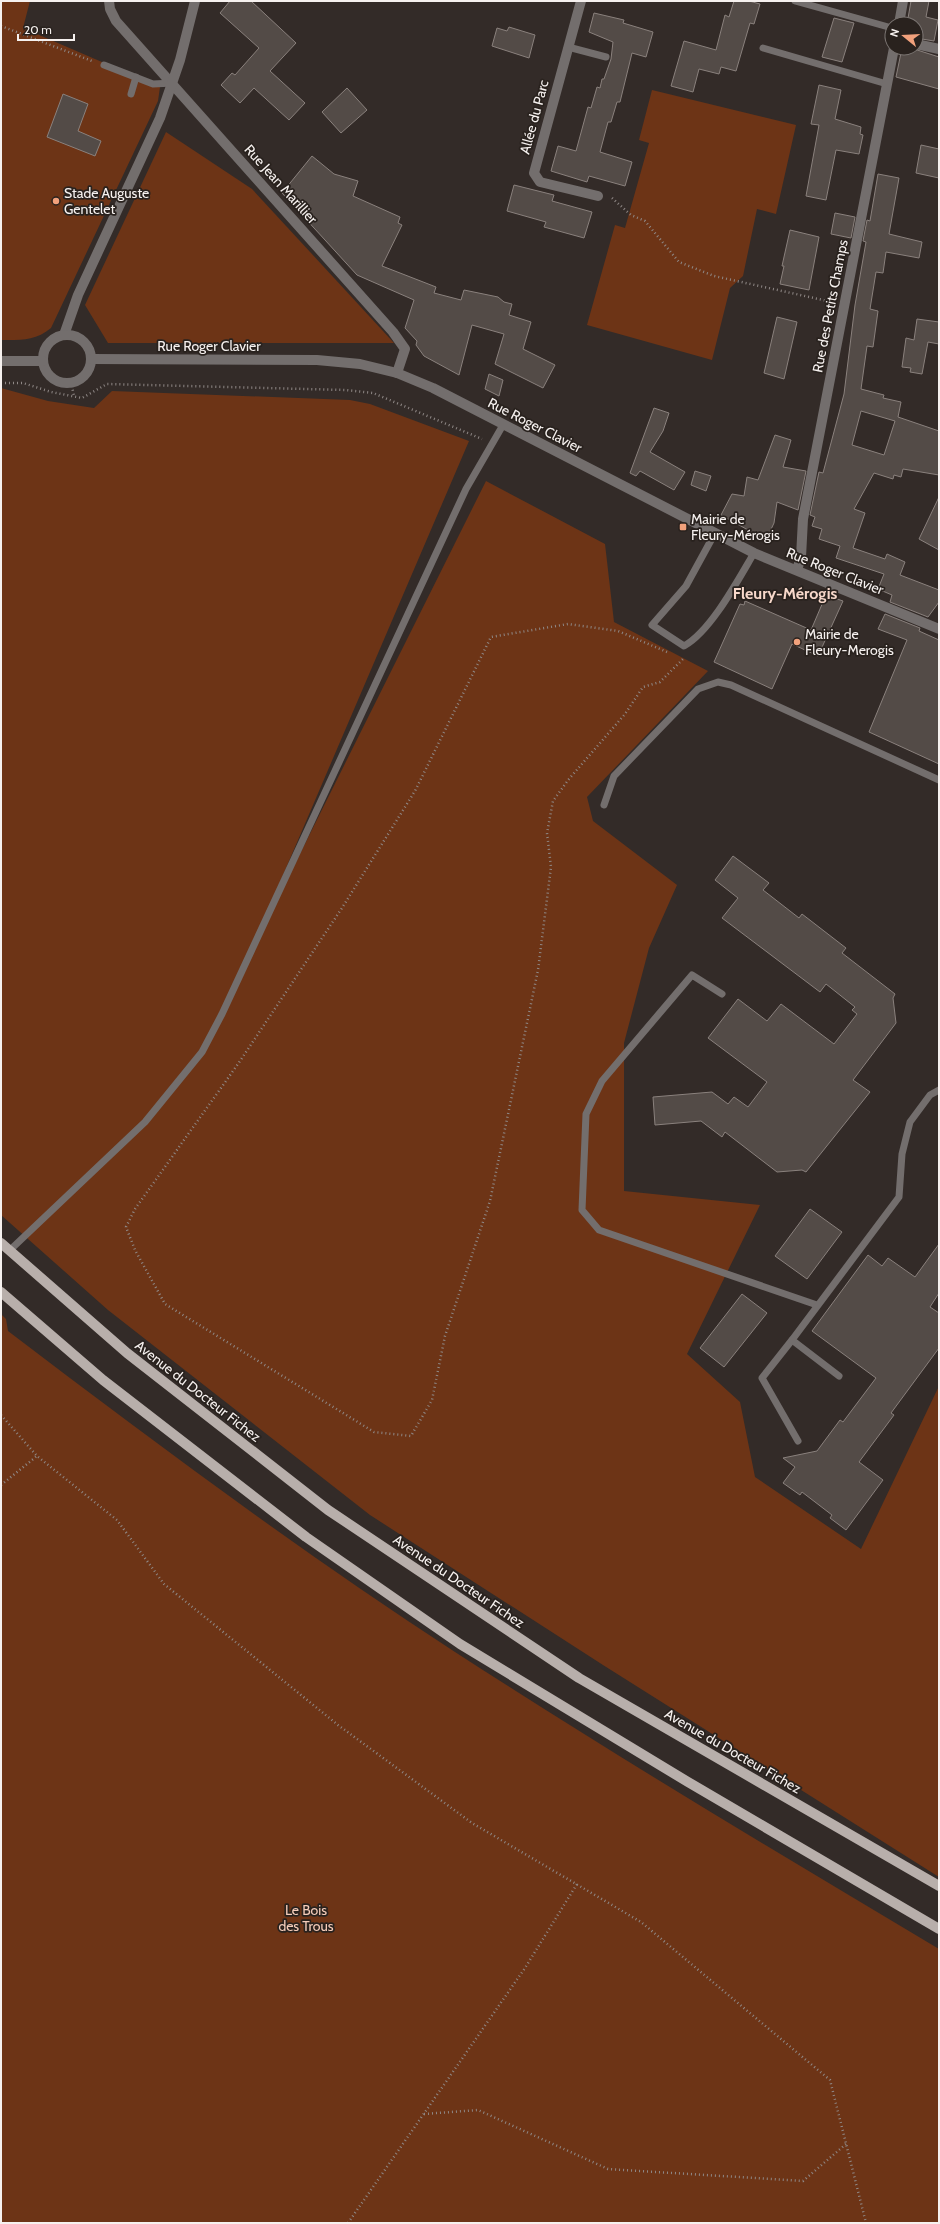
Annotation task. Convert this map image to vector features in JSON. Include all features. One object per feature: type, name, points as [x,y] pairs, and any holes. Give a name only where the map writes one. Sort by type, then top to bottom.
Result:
[{"type":"main road","name":"Avenue du Docteur Fichez","points":[[1,1243],[127,1353],[328,1510],[579,1678],[939,1886]]},
{"type":"main road","points":[[1,1292],[103,1380],[306,1537],[460,1644],[688,1782],[939,1929]]},
{"type":"street","points":[[109,1],[110,9],[116,21],[173,83]]},
{"type":"street","points":[[64,335],[78,295],[160,118],[173,83],[195,1]]},
{"type":"street","name":"Allée du Parc","points":[[581,1],[534,173],[540,182],[598,196]]},
{"type":"street","points":[[900,16],[903,1]]},
{"type":"street","points":[[924,46],[939,49]]},
{"type":"street","name":"Rue des Petits Champs","points":[[797,570],[801,557],[803,519],[892,56]]},
{"type":"street","name":"Rue Jean Marillier","points":[[173,83],[394,332],[405,349],[396,373]]},
{"type":"street","points":[[64,335],[73,336],[85,344],[90,359],[88,371],[82,377],[71,382],[58,381],[51,377],[46,371],[43,361],[44,350],[50,342],[64,335]]},
{"type":"street","name":"Rue Roger Clavier","points":[[90,359],[317,360],[360,364],[396,373],[433,388],[754,553],[939,630]]},
{"type":"street","points":[[1,361],[43,361]]},
{"type":"lane","points":[[795,1],[884,26]]},
{"type":"lane","points":[[568,46],[606,57]]},
{"type":"lane","points":[[763,48],[887,84]]},
{"type":"lane","points":[[104,65],[153,84],[173,83]]},
{"type":"lane","points":[[131,94],[136,77]]},
{"type":"lane","points":[[9,1251],[145,1122],[202,1052],[222,1014],[466,489],[503,425]]},
{"type":"lane","points":[[715,533],[686,586],[652,625],[684,646],[696,640],[731,592],[754,553]]},
{"type":"lane","points":[[604,805],[614,776],[627,760],[698,689],[718,682],[732,685],[939,780]]},
{"type":"lane","points":[[722,994],[692,975],[602,1081],[586,1114],[582,1210],[599,1230],[817,1305]]},
{"type":"lane","points":[[798,1441],[762,1378],[899,1197],[902,1154],[910,1122],[930,1095],[939,1090]]},
{"type":"lane","points":[[792,1340],[839,1376]]},
{"type":"path","points":[[1,26],[104,65]]},
{"type":"path","points":[[598,196],[605,195],[612,198],[631,215],[645,221],[679,262],[714,276],[844,305]]},
{"type":"path","points":[[71,382],[74,396]]},
{"type":"path","points":[[1,383],[23,383],[51,392],[82,398],[107,384],[346,390],[373,393],[492,443]]},
{"type":"path","points":[[673,653],[666,652],[618,631],[568,624],[491,637],[415,791],[342,908],[238,1064],[135,1209],[126,1227],[135,1250],[165,1304],[374,1432],[411,1436],[432,1400],[445,1336],[490,1201],[538,970],[551,867],[547,833],[553,801],[569,779],[625,714],[643,687],[660,682],[688,655],[696,640]]},
{"type":"path","points":[[1,1415],[37,1456],[117,1520],[164,1584],[338,1725],[472,1823],[641,1922],[830,2080],[866,2223]]},
{"type":"path","points":[[1,1485],[37,1456]]},
{"type":"path","points":[[348,2223],[525,1968],[577,1884]]},
{"type":"path","points":[[424,2114],[478,2110],[608,2169],[803,2181],[846,2144]]},
{"type":"green space","name":"Stade Auguste Gentelet","points":[[1,1],[30,1],[23,28],[160,87],[158,101],[51,328],[33,338],[21,340],[1,340]]},
{"type":"green space","points":[[652,90],[796,125],[776,214],[757,209],[743,276],[730,288],[712,360],[587,325],[615,225],[625,228],[649,143],[639,140]]},
{"type":"green space","points":[[166,132],[252,189],[394,343],[108,343],[85,305]]},
{"type":"green space","points":[[1,388],[48,401],[94,408],[112,391],[350,400],[370,404],[469,441],[244,966],[486,481],[605,544],[614,622],[708,671],[587,797],[593,821],[677,885],[649,948],[624,1043],[624,1191],[760,1205],[687,1354],[740,1402],[755,1477],[861,1549],[939,1386],[939,1877],[603,1665],[370,1515],[108,1310],[1,1215]]},
{"type":"green space","name":"Le Bois des Trous","points":[[1,1314],[6,1319],[8,1331],[63,1373],[228,1496],[398,1614],[455,1652],[635,1766],[939,1949],[939,2223],[1,2223]]},
{"type":"building","points":[[230,1],[251,1],[296,43],[270,71],[305,103],[289,120],[254,88],[240,103],[221,85],[232,73],[235,75],[259,48],[220,13]]},
{"type":"building","points":[[734,1],[749,1],[760,4],[754,24],[750,23],[736,71],[721,67],[719,74],[699,69],[693,92],[671,86],[684,41],[716,50],[725,15],[729,17]]},
{"type":"building","points":[[911,1],[929,1],[926,17],[938,20],[934,41],[924,39],[924,16],[908,16]]},
{"type":"building","points":[[594,13],[624,20],[623,23],[653,32],[646,57],[632,53],[620,102],[617,102],[611,122],[608,122],[600,152],[632,162],[625,186],[589,176],[587,182],[551,171],[558,146],[576,151],[588,107],[591,108],[597,87],[600,88],[602,79],[604,79],[611,59],[613,42],[589,32]]},
{"type":"building","points":[[834,18],[854,23],[842,62],[822,57]]},
{"type":"building","points":[[509,27],[535,35],[529,58],[492,46],[497,28],[507,31]]},
{"type":"building","points":[[924,52],[939,57],[939,89],[896,77],[900,56],[924,56]]},
{"type":"building","points":[[819,85],[841,90],[835,119],[861,127],[860,134],[863,135],[859,154],[836,150],[826,200],[806,196],[819,125],[811,124]]},
{"type":"building","points":[[347,88],[367,110],[341,133],[322,112]]},
{"type":"building","points":[[63,94],[88,104],[78,131],[101,141],[95,156],[47,137]]},
{"type":"building","points":[[921,145],[939,149],[939,178],[916,173]]},
{"type":"building","points":[[312,156],[334,174],[358,181],[353,196],[400,217],[398,223],[402,225],[382,266],[436,287],[434,293],[461,300],[464,290],[498,297],[504,302],[512,304],[509,315],[531,322],[523,349],[555,365],[543,388],[495,364],[504,334],[472,325],[459,375],[424,356],[416,345],[417,341],[405,328],[414,300],[357,275],[282,193]]},
{"type":"building","points":[[878,174],[899,178],[889,234],[922,242],[919,258],[886,252],[883,273],[876,272],[870,309],[878,311],[873,347],[867,346],[861,389],[884,395],[883,398],[901,402],[898,417],[939,431],[939,475],[903,469],[901,477],[894,475],[893,479],[874,473],[854,509],[865,513],[853,548],[885,559],[887,554],[905,562],[900,575],[939,590],[939,602],[928,617],[890,602],[892,595],[878,589],[884,574],[836,558],[840,546],[819,539],[822,529],[812,526],[815,517],[810,515],[819,472],[823,473],[844,394],[855,305],[866,242],[863,241],[867,220],[870,221]],"holes":[[[861,411],[895,421],[884,455],[852,445]]]},
{"type":"building","points":[[514,185],[554,195],[552,201],[592,212],[584,238],[544,227],[546,222],[507,211]]},
{"type":"building","points":[[835,213],[855,217],[851,238],[831,234]]},
{"type":"building","points":[[790,230],[819,237],[809,290],[780,284],[784,266],[782,266]]},
{"type":"building","points":[[777,317],[797,322],[784,379],[764,373]]},
{"type":"building","points":[[917,319],[939,322],[939,344],[928,342],[922,374],[910,372],[911,368],[902,367],[906,338],[914,340]]},
{"type":"building","points":[[489,374],[503,380],[499,396],[485,389]]},
{"type":"building","points":[[654,408],[669,413],[663,431],[650,452],[685,472],[674,490],[640,471],[636,476],[630,473]]},
{"type":"building","points":[[775,435],[791,440],[783,467],[806,471],[798,510],[777,502],[774,523],[766,540],[721,515],[732,494],[744,496],[747,477],[758,480]]},
{"type":"building","points":[[695,471],[711,476],[706,491],[691,485]]},
{"type":"building","points":[[939,497],[939,550],[919,539]]},
{"type":"building","name":"Mairie de Fleury-Merogis","points":[[826,595],[843,601],[818,656],[792,644],[772,689],[714,662],[740,604],[744,605],[745,601],[811,630]]},
{"type":"building","points":[[885,614],[920,628],[919,631],[939,640],[939,764],[869,732],[907,640],[878,629]]},
{"type":"building","points":[[733,856],[769,883],[763,890],[799,918],[802,914],[846,948],[842,953],[895,994],[893,998],[896,1023],[853,1080],[870,1092],[806,1172],[802,1170],[777,1172],[725,1132],[722,1137],[701,1121],[655,1125],[653,1097],[712,1092],[728,1104],[734,1097],[748,1107],[767,1082],[708,1038],[738,999],[767,1021],[781,1004],[834,1044],[857,1014],[852,1010],[855,1007],[826,984],[820,992],[722,918],[738,898],[715,880]]},
{"type":"building","points":[[810,1209],[842,1232],[807,1279],[775,1256]]},
{"type":"building","points":[[939,1244],[939,1293],[930,1307],[939,1313],[939,1348],[891,1413],[894,1415],[859,1462],[883,1480],[846,1530],[830,1518],[832,1515],[802,1492],[800,1495],[783,1483],[795,1467],[783,1458],[817,1451],[840,1420],[843,1422],[876,1378],[812,1331],[868,1255],[882,1266],[888,1258],[915,1277]]},
{"type":"building","points":[[742,1294],[767,1313],[724,1367],[700,1348]]},
{"type":"place","name":"Stade Auguste Gentelet","points":[[56,201]]},
{"type":"place","name":"Mairie de Fleury-Mérogis","points":[[683,527]]},
{"type":"place","name":"Mairie de Fleury-Merogis","points":[[797,642]]},
{"type":"district","name":"Fleury-Mérogis","points":[[785,593]]}]
